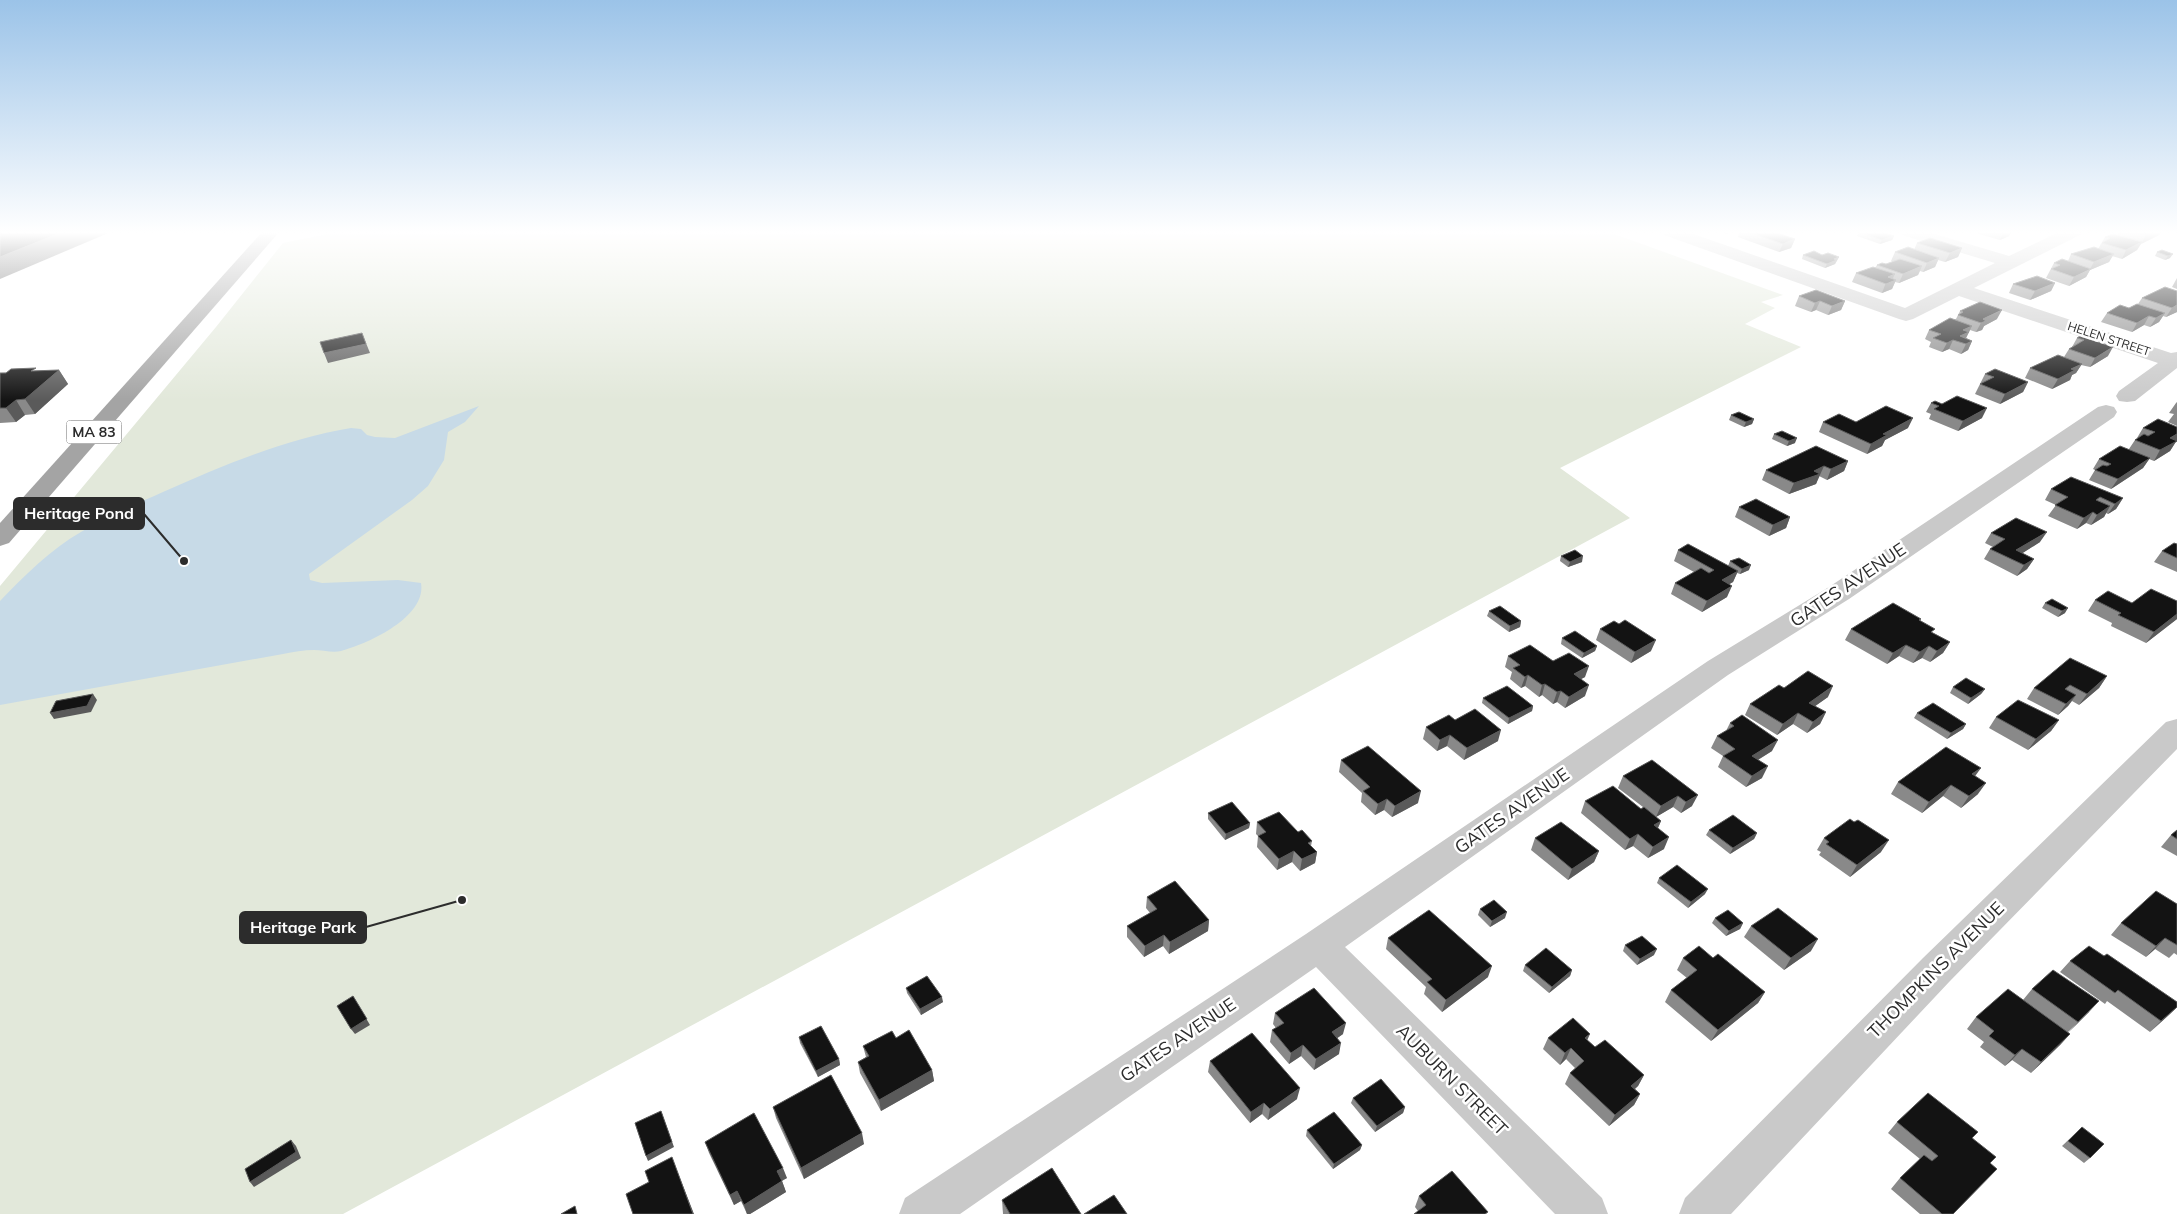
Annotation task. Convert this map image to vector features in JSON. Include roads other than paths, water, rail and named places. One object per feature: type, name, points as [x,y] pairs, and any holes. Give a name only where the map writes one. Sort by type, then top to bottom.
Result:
[{"type":"main road","name":"MA 83","points":[[0,538],[222,288]]},
{"type":"street","points":[[1829,288],[1906,315],[1961,288]]},
{"type":"street","name":"HELEN STREET","points":[[1958,289],[2175,359]]},
{"type":"street","name":"GATES AVENUE","points":[[922,1214],[1319,945],[1718,668],[1839,593],[2116,404],[2175,359]]},
{"type":"street","name":"THOMPKINS AVENUE","points":[[1700,1214],[1944,962],[2093,811],[2177,730]]},
{"type":"street","name":"AUBURN STREET","points":[[1319,945],[1586,1214]]},
{"type":"water","points":[[479,406],[465,422],[448,432],[444,460],[428,486],[412,500],[309,574],[310,580],[322,583],[398,580],[421,583],[420,595],[415,607],[393,627],[366,642],[341,651],[306,650],[0,705],[0,601],[38,564],[70,539],[142,501],[232,463],[279,446],[351,428],[361,429],[367,435],[375,437],[395,438]]},
{"type":"place","name":"Heritage Pond","points":[[184,561]]},
{"type":"place","name":"Heritage Park","points":[[462,900]]}]
